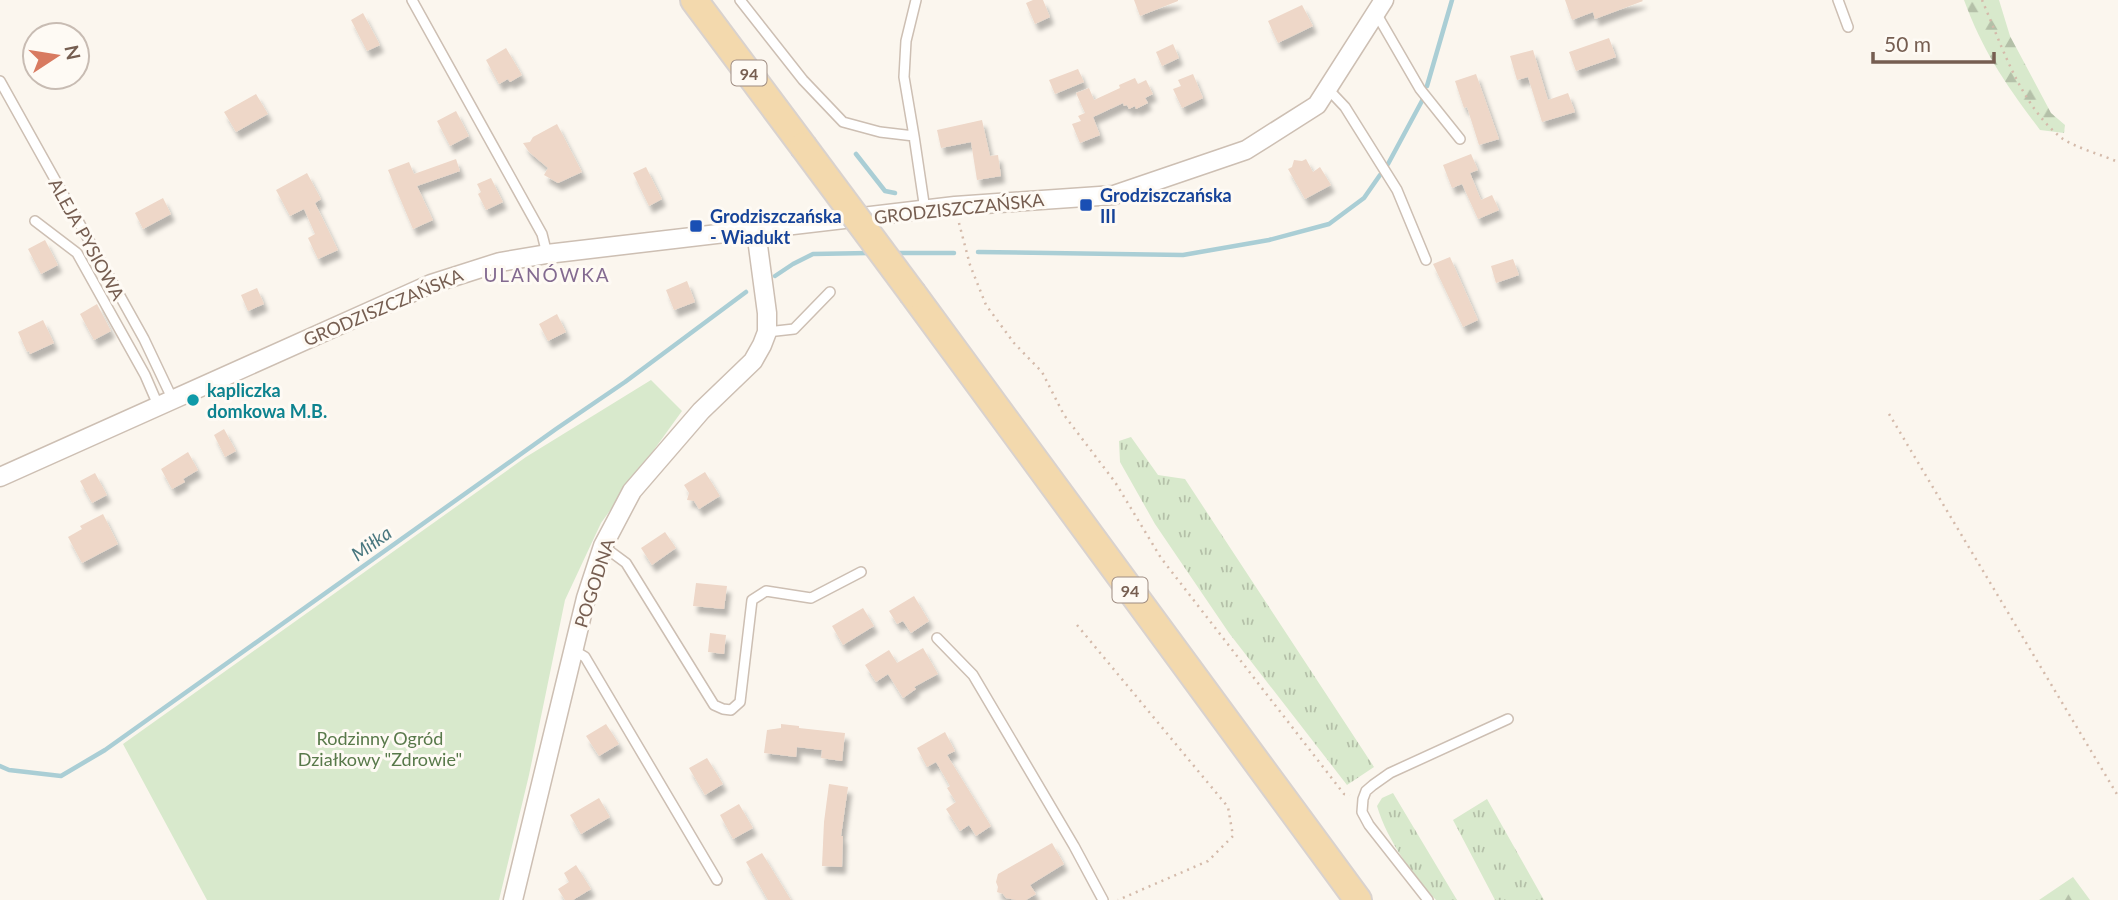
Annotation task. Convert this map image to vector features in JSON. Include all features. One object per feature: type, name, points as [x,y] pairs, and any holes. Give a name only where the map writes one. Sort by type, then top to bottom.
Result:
[{"type":"main road","name":"94","points":[[694,0],[1358,900]]},
{"type":"street","name":"GRODZISZCZAŃSKA","points":[[0,477],[431,284],[500,262],[547,254],[956,206],[1114,195],[1246,150],[1317,105],[1380,6]]},
{"type":"street","points":[[756,231],[767,332]]},
{"type":"street","name":"POGODNA","points":[[513,900],[586,598],[603,546],[632,491],[701,411],[753,361],[767,332]]},
{"type":"lane","points":[[412,0],[542,234],[547,254]]},
{"type":"lane","points":[[740,0],[803,80],[844,122],[880,132],[914,136]]},
{"type":"lane","points":[[916,0],[906,41],[904,77],[925,210]]},
{"type":"lane","points":[[1838,0],[1849,27]]},
{"type":"lane","points":[[1380,6],[1420,89],[1460,139]]},
{"type":"lane","name":"ALEJA PYSIOWA","points":[[0,81],[144,339],[165,401]]},
{"type":"lane","points":[[1327,88],[1345,107],[1397,190],[1426,260]]},
{"type":"lane","points":[[35,221],[77,253],[145,375],[165,401]]},
{"type":"lane","points":[[767,332],[794,329],[830,292]]},
{"type":"lane","points":[[603,546],[626,563],[715,705],[731,710],[740,702],[752,600],[766,591],[811,598],[861,572]]},
{"type":"lane","points":[[937,638],[973,675],[1103,900]]},
{"type":"lane","points":[[573,650],[585,657],[717,880]]},
{"type":"lane","points":[[1428,900],[1369,825],[1362,812],[1366,791],[1390,774],[1508,719]]},
{"type":"path","points":[[1982,0],[2025,94],[2046,123],[2065,140],[2118,162]]},
{"type":"path","points":[[956,206],[970,265],[986,305],[1014,343],[1042,372],[1064,415],[1115,482],[1161,558],[1344,794],[1363,799]]},
{"type":"path","points":[[1889,414],[2118,796]]},
{"type":"path","points":[[1077,625],[1228,807],[1233,836],[1208,861],[1118,900]]},
{"type":"green space","points":[[1964,0],[1999,0],[2010,36],[2051,113],[2065,125],[2064,133],[2040,130],[1997,68],[1979,36]]},
{"type":"green space","name":"Rodzinny Ogród Działkowy \"Zdrowie\"","points":[[651,380],[682,411],[601,523],[565,600],[529,775],[499,900],[207,900],[123,744],[526,457]]},
{"type":"green space","points":[[1131,437],[1158,475],[1185,479],[1374,767],[1347,785],[1229,633],[1155,524],[1120,462],[1119,441]]},
{"type":"green space","points":[[1393,793],[1457,900],[1436,900],[1394,844],[1377,806],[1382,798]]},
{"type":"green space","points":[[1487,799],[1544,900],[1495,900],[1453,820]]},
{"type":"green space","points":[[2073,877],[2090,900],[2039,900]]},
{"type":"building","points":[[1043,0],[1050,17],[1035,24],[1026,3]]},
{"type":"building","points":[[1134,0],[1178,0],[1178,1],[1140,16]]},
{"type":"building","points":[[1565,0],[1643,1],[1595,19],[1593,12],[1572,20]]},
{"type":"building","points":[[1302,5],[1313,26],[1278,43],[1268,21]]},
{"type":"building","points":[[363,13],[380,45],[367,51],[351,20]]},
{"type":"building","points":[[1609,38],[1616,57],[1576,71],[1569,52]]},
{"type":"building","points":[[1173,44],[1179,58],[1162,66],[1156,52]]},
{"type":"building","points":[[506,48],[522,75],[510,82],[508,79],[499,84],[486,60]]},
{"type":"building","points":[[1533,50],[1548,100],[1568,93],[1575,112],[1542,122],[1528,77],[1517,80],[1510,56]]},
{"type":"building","points":[[1078,69],[1084,82],[1055,94],[1049,80]]},
{"type":"building","points":[[1193,74],[1203,98],[1182,108],[1173,89],[1181,86],[1178,80]]},
{"type":"building","points":[[1476,74],[1499,139],[1479,145],[1467,107],[1464,108],[1455,81]]},
{"type":"building","points":[[1135,78],[1138,84],[1146,80],[1153,94],[1145,98],[1148,103],[1136,109],[1135,106],[1129,109],[1123,103],[1093,117],[1100,135],[1080,143],[1072,124],[1081,121],[1078,116],[1085,113],[1076,93],[1089,88],[1094,100]]},
{"type":"building","points":[[256,94],[268,114],[236,132],[224,112]]},
{"type":"building","points":[[456,111],[469,136],[450,146],[437,121]]},
{"type":"building","points":[[982,120],[990,156],[998,155],[1001,176],[977,180],[971,142],[941,148],[937,130]]},
{"type":"building","points":[[557,124],[582,172],[558,183],[544,175],[548,168],[529,152],[523,143],[530,142],[533,137]]},
{"type":"building","points":[[1471,154],[1478,170],[1470,173],[1481,200],[1492,195],[1499,210],[1478,219],[1462,184],[1452,188],[1443,165]]},
{"type":"building","points":[[456,159],[460,171],[417,186],[433,220],[413,229],[388,170],[409,162],[414,174]]},
{"type":"building","points":[[1306,159],[1313,172],[1320,167],[1331,185],[1305,199],[1288,169],[1292,167],[1294,160]]},
{"type":"building","points":[[646,167],[662,199],[649,206],[633,173]]},
{"type":"building","points":[[307,173],[321,199],[315,203],[338,250],[318,259],[308,238],[315,234],[304,209],[290,216],[276,190]]},
{"type":"building","points":[[491,178],[503,202],[486,210],[478,194],[481,192],[477,184]]},
{"type":"building","points":[[163,198],[171,214],[143,229],[135,213]]},
{"type":"building","points":[[45,240],[58,265],[41,274],[28,249]]},
{"type":"building","points":[[1450,257],[1478,320],[1463,327],[1433,264]]},
{"type":"building","points":[[1513,259],[1519,275],[1496,283],[1491,266]]},
{"type":"building","points":[[687,281],[695,302],[674,310],[666,290]]},
{"type":"building","points":[[257,288],[264,304],[248,311],[241,295]]},
{"type":"building","points":[[97,304],[111,331],[94,340],[80,314]]},
{"type":"building","points":[[557,314],[566,332],[548,341],[539,324]]},
{"type":"building","points":[[43,320],[54,343],[30,354],[18,332]]},
{"type":"building","points":[[224,429],[236,451],[225,457],[214,435]]},
{"type":"building","points":[[188,452],[198,470],[172,489],[161,469]]},
{"type":"building","points":[[705,472],[720,496],[699,509],[694,501],[687,500],[689,493],[684,485]]},
{"type":"building","points":[[95,473],[107,495],[92,503],[80,481]]},
{"type":"building","points":[[103,514],[118,544],[82,563],[68,537],[82,529],[80,526]]},
{"type":"building","points":[[665,532],[676,548],[652,565],[641,548]]},
{"type":"building","points":[[696,583],[727,586],[724,609],[693,606]]},
{"type":"building","points":[[914,596],[929,621],[911,633],[903,621],[897,624],[889,611]]},
{"type":"building","points":[[863,608],[874,626],[843,645],[832,626]]},
{"type":"building","points":[[710,633],[726,635],[724,654],[708,652]]},
{"type":"building","points":[[923,648],[938,674],[914,687],[916,689],[903,698],[888,674],[876,682],[865,665],[889,650],[897,663]]},
{"type":"building","points":[[606,724],[619,744],[599,756],[586,736]]},
{"type":"building","points":[[781,724],[845,733],[842,761],[821,758],[822,750],[797,747],[796,757],[764,753],[767,730],[781,728]]},
{"type":"building","points":[[945,732],[955,751],[947,755],[991,826],[976,836],[969,825],[960,831],[946,809],[956,802],[947,788],[950,786],[936,762],[927,767],[917,748]]},
{"type":"building","points":[[707,758],[723,784],[705,795],[689,768]]},
{"type":"building","points":[[829,784],[848,787],[841,836],[842,867],[822,866]]},
{"type":"building","points":[[599,798],[610,817],[581,834],[570,815]]},
{"type":"building","points":[[739,804],[753,828],[733,839],[720,815]]},
{"type":"building","points":[[1052,843],[1064,864],[1030,885],[1036,894],[1026,900],[1016,900],[997,892],[998,874]]},
{"type":"building","points":[[762,853],[791,900],[768,900],[746,862]]},
{"type":"building","points":[[576,865],[591,889],[573,900],[565,900],[558,889],[569,882],[564,873]]},
{"type":"waterway","points":[[1427,86],[1452,0]]},
{"type":"waterway","points":[[1388,164],[1423,99]]},
{"type":"waterway","points":[[856,154],[885,191],[895,193]]},
{"type":"waterway","points":[[978,252],[1183,255],[1269,240],[1329,224],[1364,198],[1380,175]]},
{"type":"waterway","points":[[775,276],[813,254],[869,253]]},
{"type":"waterway","points":[[895,253],[954,253]]},
{"type":"waterway","name":"Miłka","points":[[0,766],[9,770],[61,776],[105,750],[625,382],[746,292]]},
{"type":"place","name":"Grodziszczańska III","points":[[1086,205]]},
{"type":"place","name":"Grodziszczańska - Wiadukt","points":[[696,226]]},
{"type":"place","name":"kapliczka domkowa M.B.","points":[[193,400]]},
{"type":"district","name":"ULANÓWKA","points":[[547,274]]}]
